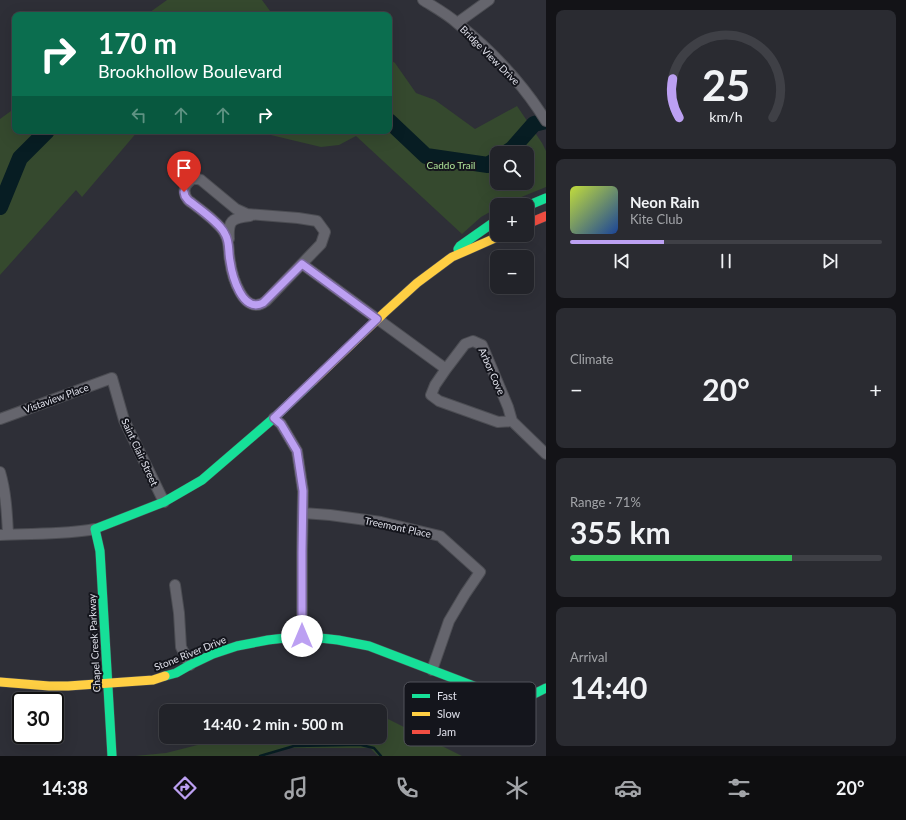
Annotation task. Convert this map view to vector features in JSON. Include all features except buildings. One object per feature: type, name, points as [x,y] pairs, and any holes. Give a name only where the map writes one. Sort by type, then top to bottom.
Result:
[{"type":"street","name":"Bridge View Drive","points":[[423,0],[457,23],[490,53],[518,82],[546,121]]},
{"type":"street","points":[[457,23],[489,0]]},
{"type":"street","points":[[229,247],[229,228],[233,221],[238,217],[258,216],[298,218],[317,221],[325,232],[321,244],[302,264],[266,301],[261,304],[254,305],[246,302],[238,286],[231,267],[227,237],[221,228],[186,197],[184,190],[187,183],[193,179],[202,180],[238,210],[247,214],[258,216]]},
{"type":"street","points":[[534,203],[546,198]]},
{"type":"street","points":[[534,221],[546,216]]},
{"type":"street","points":[[452,257],[460,246],[490,224]]},
{"type":"street","points":[[0,472],[6,502],[4,535],[80,532],[95,529],[164,502],[202,480],[274,418],[377,319],[417,283],[452,257],[490,240]]},
{"type":"street","points":[[302,264],[446,369]]},
{"type":"street","name":"Arbor Cove","points":[[512,420],[498,422],[439,401],[431,395],[435,385],[465,344],[473,341],[482,345],[512,420],[546,454]]},
{"type":"street","name":"Vistaview Place","points":[[0,419],[112,378]]},
{"type":"street","name":"Saint Clair Street","points":[[112,378],[124,420],[164,502]]},
{"type":"street","points":[[274,418],[281,424],[297,451],[303,491],[302,636]]},
{"type":"street","name":"Treemont Place","points":[[303,513],[381,522],[440,536],[480,572],[449,621],[432,670]]},
{"type":"street","name":"Chapel Creek Parkway","points":[[95,529],[100,551],[112,756]]},
{"type":"street","points":[[175,585],[179,613],[181,647],[190,665]]},
{"type":"street","name":"Stone River Drive","points":[[0,682],[48,686],[108,684],[153,680],[176,673],[213,654],[237,646],[268,640],[302,636],[338,640],[369,646],[463,682]]},
{"type":"street","name":"Stone River Drive","points":[[536,693],[546,688]]},
{"type":"green space","points":[[167,0],[262,0],[271,12],[150,12]]},
{"type":"green space","name":"Caddo Trail","points":[[392,61],[416,93],[435,100],[475,129],[517,106],[546,151],[546,187],[519,198],[490,198],[490,212],[481,217],[462,234],[356,136],[339,145],[321,147],[267,134],[392,134]]},
{"type":"green space","points":[[12,110],[12,134],[135,134],[82,197],[76,190],[0,275],[0,119]]},
{"type":"green space","points":[[387,718],[404,727],[404,746],[442,746],[462,756],[378,756],[370,748],[289,748],[265,756],[135,756],[166,753],[201,744],[387,744]]},
{"type":"waterway","points":[[515,146],[534,124],[546,121]]},
{"type":"waterway","points":[[392,124],[426,156],[488,165],[490,164]]},
{"type":"waterway","points":[[0,207],[20,158],[44,134]]},
{"type":"waterway","points":[[260,756],[294,746],[349,745],[361,745],[374,748],[381,756]]},
{"type":"traffic: fast","points":[[534,203],[546,198]]},
{"type":"traffic: fast","points":[[458,249],[490,225]]},
{"type":"traffic: fast","points":[[112,756],[100,551],[95,529],[164,502],[202,480],[274,418],[313,381]]},
{"type":"traffic: fast","points":[[165,676],[176,673],[213,654],[237,646],[268,640],[302,636],[338,640],[369,646],[463,682]]},
{"type":"traffic: fast","points":[[536,693],[546,688]]},
{"type":"traffic: slow","points":[[313,381],[417,283],[452,257],[490,240]]},
{"type":"traffic: slow","points":[[0,682],[68,686],[153,680],[165,676]]},
{"type":"traffic: jam","points":[[534,221],[546,216]]},
{"type":"route","points":[[184,192],[188,200],[218,225],[224,232],[228,240],[232,273],[246,302],[258,305],[266,301],[302,264],[377,319],[274,418],[281,424],[297,451],[303,491],[302,636]]}]
